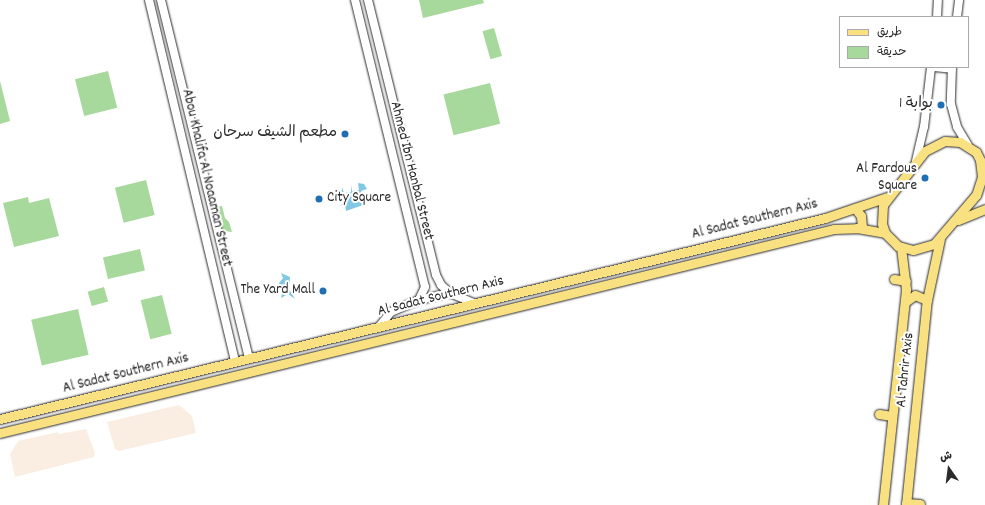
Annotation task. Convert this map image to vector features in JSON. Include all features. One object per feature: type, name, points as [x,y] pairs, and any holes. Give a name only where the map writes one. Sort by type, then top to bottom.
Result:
[{"type":"main road","points":[[953,140],[968,145],[976,152],[983,168],[982,178],[976,195],[940,239],[920,250],[901,247],[885,233],[881,214],[886,197],[915,162],[938,143],[953,140]]},
{"type":"main road","name":"Al Sadat Southern Axis","points":[[0,419],[825,218],[886,197]]},
{"type":"main road","points":[[855,208],[861,216],[862,228]]},
{"type":"main road","points":[[957,220],[985,209]]},
{"type":"main road","name":"Al Sadat Southern Axis","points":[[0,433],[834,229],[862,228],[885,233]]},
{"type":"main road","name":"Al Tahrir Axis","points":[[906,504],[927,300],[940,239]]},
{"type":"main road","name":"Al Tahrir Axis","points":[[883,505],[905,302],[906,281],[901,247]]},
{"type":"main road","points":[[894,279],[906,281]]},
{"type":"main road","points":[[905,302],[915,295],[927,300]]},
{"type":"main road","points":[[879,414],[892,416]]},
{"type":"main road","points":[[906,504],[920,504]]},
{"type":"street","name":"Abou Khalifa Al Noaaman Street","points":[[149,0],[224,315],[233,362]]},
{"type":"street","name":"Abou Khalifa Al Noaaman Street","points":[[161,0],[238,316],[242,318],[250,358]]},
{"type":"street","name":"Ahmed Ibn Hanbal Street","points":[[355,0],[425,284]]},
{"type":"street","name":"Ahmed Ibn Hanbal Street","points":[[368,0],[387,79],[429,233],[433,262],[438,281]]},
{"type":"street","points":[[937,16],[938,0]]},
{"type":"street","points":[[957,16],[959,0]]},
{"type":"street","points":[[371,67],[381,70],[384,64]]},
{"type":"street","points":[[915,162],[923,131],[933,68]]},
{"type":"street","points":[[952,68],[950,92],[954,116],[968,145]]},
{"type":"street","points":[[375,82],[382,76],[387,79]]},
{"type":"street","points":[[178,121],[190,118]]},
{"type":"street","points":[[420,265],[433,262]]},
{"type":"street","points":[[419,300],[424,294],[425,284],[438,281],[450,293],[474,303]]},
{"type":"street","points":[[379,327],[391,312],[419,300],[450,293]]},
{"type":"street","points":[[224,315],[236,306]]},
{"type":"street","points":[[224,315],[238,316]]},
{"type":"shaded area","points":[[179,405],[192,416],[196,433],[119,451],[115,449],[107,422]]},
{"type":"shaded area","points":[[86,429],[95,453],[94,457],[15,477],[10,454],[18,441],[58,432],[59,434]]},
{"type":"green space","points":[[419,0],[483,0],[484,3],[423,18]]},
{"type":"green space","points":[[494,28],[502,56],[490,59],[482,31]]},
{"type":"green space","points":[[108,71],[117,108],[84,116],[75,79]]},
{"type":"green space","points":[[0,81],[10,121],[0,124]]},
{"type":"green space","points":[[490,83],[500,124],[454,135],[443,95]]},
{"type":"green space","points":[[146,180],[155,215],[124,223],[115,188]]},
{"type":"green space","points":[[28,197],[29,203],[49,198],[59,236],[14,247],[3,203]]},
{"type":"green space","points":[[222,206],[225,218],[229,222],[232,232],[224,231],[220,228],[217,207]]},
{"type":"green space","points":[[140,249],[145,270],[108,279],[103,258]]},
{"type":"green space","points":[[104,287],[108,301],[92,306],[88,292]]},
{"type":"green space","points":[[162,295],[172,334],[150,339],[141,300]]},
{"type":"green space","points":[[78,309],[89,355],[42,366],[31,320]]},
{"type":"water","points":[[358,183],[364,184],[367,189],[361,191],[363,199],[369,198],[363,200],[365,207],[363,205],[346,211],[345,204],[338,206],[345,203],[343,195],[336,197],[338,195],[337,191],[342,190],[342,187],[344,193],[351,192],[351,185],[352,191],[359,190]]},
{"type":"water","points":[[281,273],[290,277],[289,289],[295,299],[288,294],[281,298],[283,289],[279,283],[283,278]]},
{"type":"place","name":"بوابة 1","points":[[941,105]]},
{"type":"place","name":"مطعم الشيف سرحان","points":[[345,134]]},
{"type":"place","name":"Al Fardous Square","points":[[925,178]]},
{"type":"place","name":"City Square","points":[[319,199]]},
{"type":"place","name":"The Yard Mall","points":[[323,291]]}]
